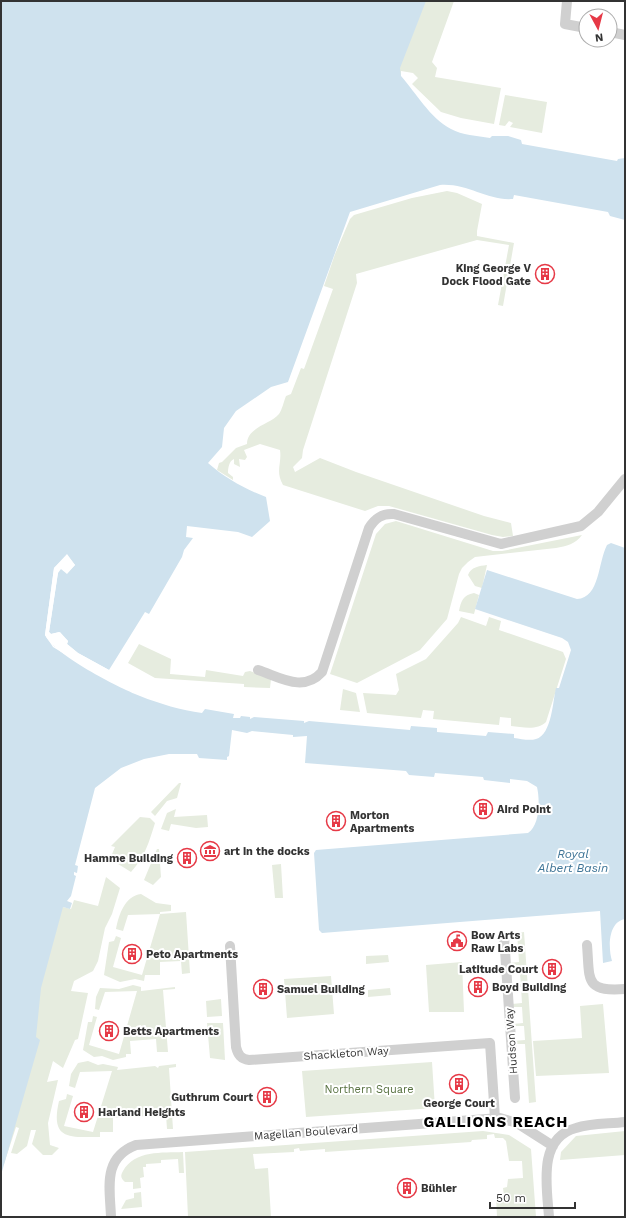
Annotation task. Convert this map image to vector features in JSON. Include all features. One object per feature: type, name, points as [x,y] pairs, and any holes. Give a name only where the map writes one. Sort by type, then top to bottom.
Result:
[{"type":"street","points":[[567,1],[562,27],[578,28]]},
{"type":"street","points":[[258,670],[301,683],[312,681],[322,672],[369,528],[377,518],[386,514],[394,514],[501,544],[581,526],[598,512],[625,479]]},
{"type":"street","name":"Hudson Way","points":[[504,936],[515,1098]]},
{"type":"street","points":[[587,945],[590,980],[593,985],[603,990],[625,989]]},
{"type":"street","name":"Shackleton Way","points":[[230,946],[236,1047],[237,1053],[242,1059],[249,1060],[490,1043],[495,1118]]},
{"type":"street","name":"Magellan Boulevard","points":[[111,1217],[109,1179],[113,1164],[122,1152],[136,1145],[495,1118],[517,1123],[553,1146]]},
{"type":"street","points":[[549,1217],[545,1174],[548,1158],[553,1146],[563,1134],[574,1128],[625,1122]]},
{"type":"green space","points":[[320,1],[454,1],[432,62],[437,68],[435,77],[501,88],[494,124],[461,118],[441,112],[412,84],[418,78],[413,73],[401,71],[401,76]]},
{"type":"green space","points":[[505,95],[547,102],[542,133],[510,127],[513,123],[509,121],[505,126],[499,125]]},
{"type":"green space","points":[[447,191],[457,193],[482,204],[477,236],[514,243],[503,306],[498,305],[509,245],[477,240],[356,274],[357,283],[303,450],[302,458],[293,467],[295,472],[320,458],[484,516],[511,523],[513,536],[503,537],[492,535],[389,506],[378,506],[365,511],[283,485],[279,476],[280,450],[260,444],[244,450],[247,457],[245,460],[239,459],[240,467],[234,464],[234,459],[231,461],[228,473],[233,477],[233,480],[217,470],[219,463],[222,462],[236,448],[247,444],[248,438],[255,430],[279,414],[286,396],[291,394],[301,368],[304,369],[333,289],[324,286],[335,254],[350,219],[354,215],[412,198]]},
{"type":"green space","points":[[396,521],[493,551],[502,551],[582,535],[574,543],[556,548],[475,557],[462,568],[459,574],[447,619],[420,650],[357,683],[330,674],[376,534],[385,524]]},
{"type":"green space","points":[[487,565],[482,588],[475,586],[468,575],[469,572],[476,567]]},
{"type":"green space","points":[[474,593],[479,595],[474,614],[459,611],[463,599],[467,595]]},
{"type":"green space","points":[[461,617],[486,626],[489,617],[501,621],[499,630],[563,652],[566,659],[546,722],[538,727],[525,728],[511,726],[511,718],[500,717],[499,725],[433,719],[434,711],[423,710],[421,718],[367,713],[363,693],[396,695],[399,690],[396,674],[426,659],[458,623]]},
{"type":"green space","points":[[139,644],[171,659],[170,674],[205,677],[206,670],[243,676],[245,672],[250,671],[271,679],[270,688],[244,687],[244,684],[155,678],[128,663]]},
{"type":"green space","points":[[343,689],[356,693],[360,712],[340,710]]},
{"type":"green space","points":[[179,783],[181,783],[177,798],[167,801],[155,816],[151,812]]},
{"type":"green space","points":[[176,809],[174,817],[207,815],[208,827],[196,828],[171,824],[169,831],[161,829],[167,813]]},
{"type":"green space","points":[[140,817],[150,818],[155,823],[143,855],[131,872],[110,859],[115,847],[111,846]]},
{"type":"green space","points":[[157,849],[159,849],[161,877],[153,885],[144,880]]},
{"type":"green space","points":[[281,864],[283,898],[275,898],[272,865]]},
{"type":"green space","points":[[106,877],[120,888],[112,914],[105,928],[98,961],[93,971],[74,981],[71,991],[88,993],[78,1039],[75,1040],[63,1068],[53,1061],[47,1082],[58,1080],[48,1123],[50,1145],[59,1148],[52,1155],[43,1155],[32,1144],[36,1130],[31,1130],[27,1146],[17,1154],[11,1153],[19,1128],[16,1127],[4,1164],[1,930],[63,907],[71,909],[74,900],[98,906]]},
{"type":"green space","points":[[141,894],[156,903],[171,905],[171,911],[160,912],[160,914],[128,915],[123,931],[116,929],[121,912],[127,902],[135,895]]},
{"type":"green space","points":[[186,912],[190,973],[182,974],[181,961],[160,962],[160,975],[145,975],[144,981],[135,979],[120,982],[104,975],[109,942],[114,941],[116,936],[121,938],[113,967],[142,975],[160,914]]},
{"type":"green space","points":[[524,932],[536,1102],[529,1103],[525,1044],[514,1044],[513,1041],[525,1040],[524,1026],[513,1026],[513,1024],[523,1023],[522,1007],[513,1007],[512,1004],[522,1003],[521,987],[511,988],[511,985],[521,984],[519,965],[509,966],[509,963],[519,962],[517,933]]},
{"type":"green space","points":[[388,955],[389,962],[366,964],[366,956]]},
{"type":"green space","points":[[462,962],[464,1012],[429,1012],[426,965]]},
{"type":"green space","points":[[331,976],[334,1014],[287,1018],[284,979]]},
{"type":"green space","points":[[133,985],[141,987],[141,991],[175,987],[175,989],[163,990],[168,1052],[157,1052],[156,1039],[130,1041],[131,1054],[126,1054],[126,1057],[113,1060],[102,1056],[94,1057],[83,1050],[88,1022],[92,1022],[93,1016],[97,1017],[89,1045],[119,1054],[137,991],[105,992],[99,1010],[95,1009],[96,997],[100,988],[119,989]]},
{"type":"green space","points":[[390,988],[391,995],[368,997],[368,990]]},
{"type":"green space","points":[[221,999],[222,1016],[207,1017],[206,1001]]},
{"type":"green space","points":[[603,1004],[609,1073],[536,1076],[533,1041],[582,1038],[580,1006]]},
{"type":"green space","points":[[207,1023],[223,1023],[225,1060],[210,1058]]},
{"type":"green space","points":[[88,1061],[98,1065],[103,1064],[118,1067],[117,1070],[155,1066],[158,1068],[159,1066],[176,1064],[176,1067],[169,1068],[173,1129],[167,1129],[166,1115],[113,1118],[113,1132],[100,1132],[100,1137],[79,1137],[64,1134],[60,1130],[57,1123],[57,1114],[59,1101],[66,1099],[67,1094],[73,1096],[64,1126],[93,1132],[112,1071],[80,1072],[75,1088],[69,1086],[71,1074],[78,1063]]},
{"type":"green space","name":"Northern Square","points":[[432,1062],[435,1108],[306,1117],[302,1071]]},
{"type":"green space","points":[[483,1131],[509,1135],[531,1149],[536,1217],[497,1217],[496,1196],[504,1196],[503,1188],[507,1187],[508,1179],[523,1178],[522,1161],[509,1161],[506,1141],[503,1138],[495,1138],[494,1134],[487,1135],[487,1139],[472,1140],[471,1142],[325,1152],[325,1149],[300,1151],[299,1148],[294,1149],[294,1152],[253,1154],[255,1169],[268,1168],[271,1217],[188,1217],[185,1152]]},
{"type":"green space","points":[[625,1131],[625,1155],[560,1160],[561,1152],[576,1136]]},
{"type":"green space","points":[[183,1152],[184,1173],[179,1173],[178,1159],[161,1160],[161,1163],[146,1164],[146,1167],[143,1167],[144,1177],[140,1178],[141,1188],[133,1189],[133,1182],[125,1182],[122,1179],[122,1173],[128,1164],[134,1159],[150,1154]]},
{"type":"green space","points":[[141,1192],[142,1207],[121,1209],[126,1200],[134,1198],[134,1193]]},
{"type":"water","name":"Royal Albert Basin","points":[[1,1],[426,1],[400,68],[401,76],[430,112],[443,124],[455,131],[470,135],[490,138],[492,136],[508,136],[521,140],[522,144],[617,161],[618,159],[625,158],[625,220],[610,216],[608,212],[514,195],[513,199],[504,199],[450,185],[440,185],[350,212],[288,382],[271,387],[236,411],[224,428],[222,447],[208,463],[221,474],[236,483],[266,497],[270,521],[252,537],[238,532],[187,526],[186,537],[193,538],[184,550],[182,557],[149,614],[145,612],[109,670],[78,653],[67,644],[68,641],[60,632],[51,634],[49,632],[58,572],[60,568],[67,573],[75,565],[67,555],[54,568],[45,635],[61,652],[102,678],[148,699],[186,710],[202,713],[205,709],[234,714],[233,718],[240,718],[241,716],[250,717],[250,719],[254,717],[304,721],[304,723],[309,721],[410,730],[411,726],[437,728],[437,732],[486,736],[488,732],[514,734],[514,738],[534,740],[541,736],[549,724],[556,688],[559,688],[571,650],[568,642],[562,638],[475,609],[487,570],[577,599],[585,597],[590,593],[594,586],[607,545],[611,543],[625,548],[625,919],[619,921],[612,930],[610,949],[612,961],[603,963],[600,911],[322,933],[319,930],[314,853],[316,850],[528,833],[535,824],[537,818],[539,799],[537,787],[527,781],[510,779],[510,783],[484,780],[483,777],[435,773],[434,777],[409,775],[406,771],[305,763],[307,736],[293,737],[293,735],[252,731],[247,733],[232,730],[229,756],[227,757],[227,760],[199,758],[197,754],[169,754],[144,759],[121,768],[95,788],[75,865],[78,866],[77,873],[74,872],[74,875],[76,876],[71,896],[67,901],[72,903],[70,909],[63,907],[41,988],[36,1037],[40,1040],[1,1175]]},
{"type":"pier","points":[[67,554],[75,565],[67,574],[61,569],[58,573],[49,632],[51,634],[59,632],[68,641],[67,644],[78,653],[109,670],[108,672],[76,655],[66,645],[66,642],[59,634],[51,636],[47,634],[54,646],[106,677],[105,679],[53,647],[45,635],[54,568]],"holes":[[[67,557],[72,565],[66,571],[59,567],[56,572],[53,593],[56,568]]]},
{"type":"place","name":"King George V Dock Flood Gate","points":[[545,274]]},
{"type":"place","name":"Aird Point","points":[[483,809]]},
{"type":"place","name":"Morton Apartments","points":[[336,821]]},
{"type":"place","name":"art in the docks","points":[[210,851]]},
{"type":"place","name":"Hamme Building","points":[[187,858]]},
{"type":"place","name":"Bow Arts Raw Labs","points":[[457,941]]},
{"type":"place","name":"Peto Apartments","points":[[132,954]]},
{"type":"place","name":"Latitude Court","points":[[552,969]]},
{"type":"place","name":"Boyd Building","points":[[478,987]]},
{"type":"place","name":"Samuel Building","points":[[263,989]]},
{"type":"place","name":"Betts Apartments","points":[[109,1031]]},
{"type":"place","name":"George Court","points":[[459,1084]]},
{"type":"place","name":"Guthrum Court","points":[[267,1097]]},
{"type":"place","name":"Harland Heights","points":[[84,1112]]},
{"type":"place","name":"Bühler","points":[[407,1188]]},
{"type":"district","name":"GALLIONS REACH","points":[[496,1122]]}]
